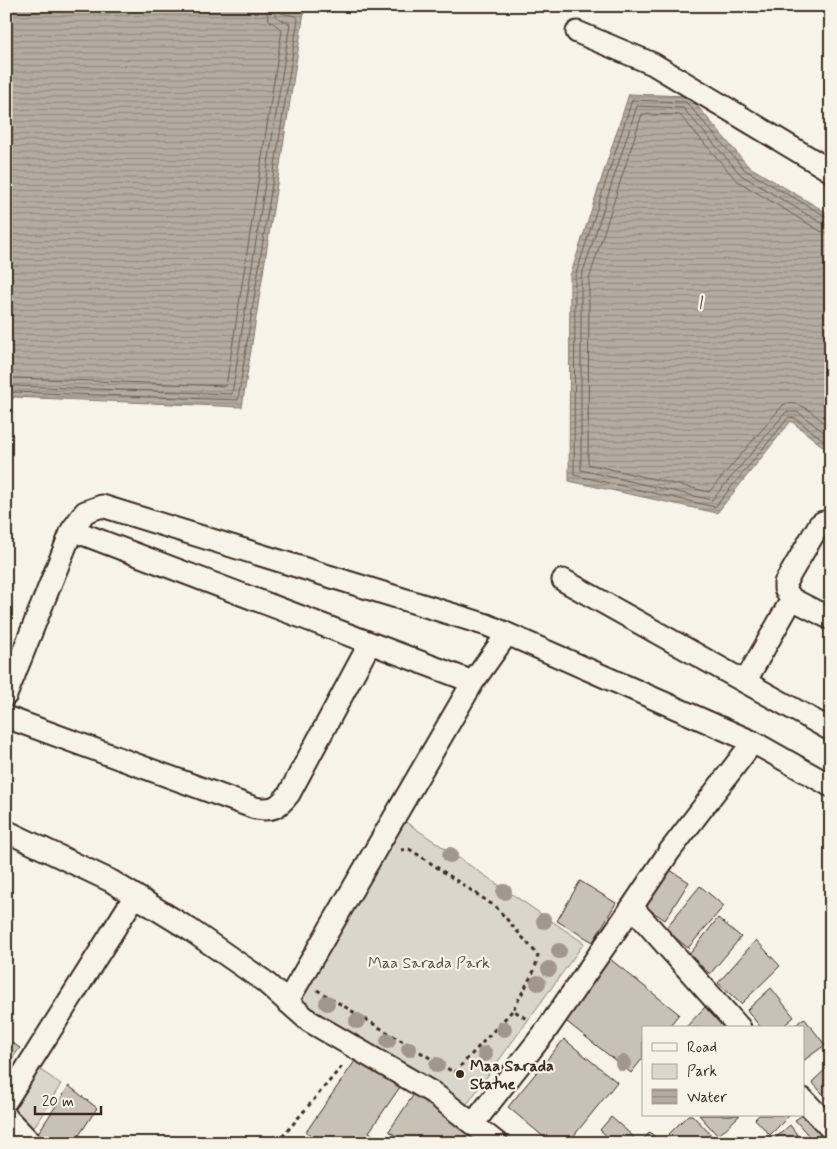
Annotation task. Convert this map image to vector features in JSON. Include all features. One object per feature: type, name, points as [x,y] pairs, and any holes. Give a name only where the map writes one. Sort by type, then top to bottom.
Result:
[{"type":"street","points":[[577,32],[653,64],[831,171]]},
{"type":"street","points":[[6,695],[72,530],[85,512],[102,506],[487,625],[753,742],[831,786]]},
{"type":"street","points":[[831,524],[823,522],[818,525],[784,589],[792,599],[831,619]]},
{"type":"street","points":[[72,530],[473,682]]},
{"type":"street","points":[[563,580],[831,730]]},
{"type":"street","points":[[746,682],[792,599]]},
{"type":"street","points":[[287,1002],[473,682],[507,634]]},
{"type":"street","points":[[6,717],[255,808],[268,811],[281,805],[289,794],[370,643]]},
{"type":"street","points":[[473,1124],[545,1032],[669,852],[753,742]]},
{"type":"street","points":[[6,831],[110,881],[189,929],[264,981],[309,1021],[433,1093],[497,1143]]},
{"type":"street","points":[[6,1101],[135,896]]},
{"type":"street","points":[[632,907],[738,1026]]},
{"type":"street","points":[[804,1100],[831,1130]]},
{"type":"street","points":[[6,1117],[32,1143]]},
{"type":"path","points":[[316,983],[317,990],[455,1072],[513,1010],[535,969],[538,954],[496,907],[464,884],[408,849],[401,849],[394,855]]},
{"type":"path","points":[[513,1010],[545,1032]]},
{"type":"path","points":[[277,1143],[356,1049]]},
{"type":"green space","name":"Maa Sarada Park","points":[[394,814],[584,943],[465,1107],[286,992]]},
{"type":"green space","points":[[21,1057],[61,1084],[33,1129],[6,1109],[6,1076]]},
{"type":"water","points":[[6,6],[271,6],[304,12],[242,407],[14,397],[6,408]]},
{"type":"water","name":"l","points":[[629,94],[689,96],[748,166],[831,215],[831,453],[791,421],[717,513],[569,481],[570,276]]},
{"type":"building","points":[[665,867],[689,882],[665,920],[641,904]]},
{"type":"building","points":[[580,881],[616,903],[593,942],[557,921]]},
{"type":"building","points":[[700,886],[724,906],[688,948],[665,929]]},
{"type":"building","points":[[718,918],[741,937],[710,974],[689,955]]},
{"type":"building","points":[[756,940],[780,966],[741,1004],[718,983]]},
{"type":"building","points":[[610,959],[679,1014],[670,1026],[642,1026],[642,1059],[631,1073],[562,1018]]},
{"type":"building","points":[[771,988],[794,1017],[783,1026],[759,1026],[747,1010]]},
{"type":"building","points":[[707,1005],[728,1024],[726,1026],[687,1026]]},
{"type":"building","points":[[804,1018],[825,1045],[804,1060],[804,1026],[794,1026]]},
{"type":"building","points":[[6,1039],[20,1048],[6,1066]]},
{"type":"building","points":[[564,1039],[617,1082],[568,1143],[551,1143],[508,1107]]},
{"type":"building","points":[[357,1058],[400,1087],[369,1132],[385,1143],[322,1143],[306,1132]]},
{"type":"building","points":[[831,1064],[831,1103],[812,1082]]},
{"type":"building","points":[[69,1086],[97,1108],[74,1143],[47,1143],[38,1133]]},
{"type":"building","points":[[416,1091],[490,1143],[406,1143],[389,1131]]},
{"type":"building","points":[[804,1114],[831,1137],[831,1143],[815,1143],[795,1120],[804,1116]]},
{"type":"building","points":[[687,1116],[693,1116],[717,1141],[714,1143],[674,1143],[667,1136]]},
{"type":"building","points":[[700,1116],[739,1116],[718,1136]]},
{"type":"building","points":[[758,1116],[789,1116],[770,1135],[755,1119]]},
{"type":"building","points":[[611,1117],[634,1137],[629,1143],[615,1143],[600,1130]]},
{"type":"building","points":[[790,1125],[803,1143],[774,1143],[772,1141]]},
{"type":"building","points":[[650,1132],[661,1143],[640,1143]]},
{"type":"building","points":[[592,1136],[598,1143],[585,1143]]},
{"type":"place","name":"Maa Sarada Statue","points":[[460,1074]]}]
